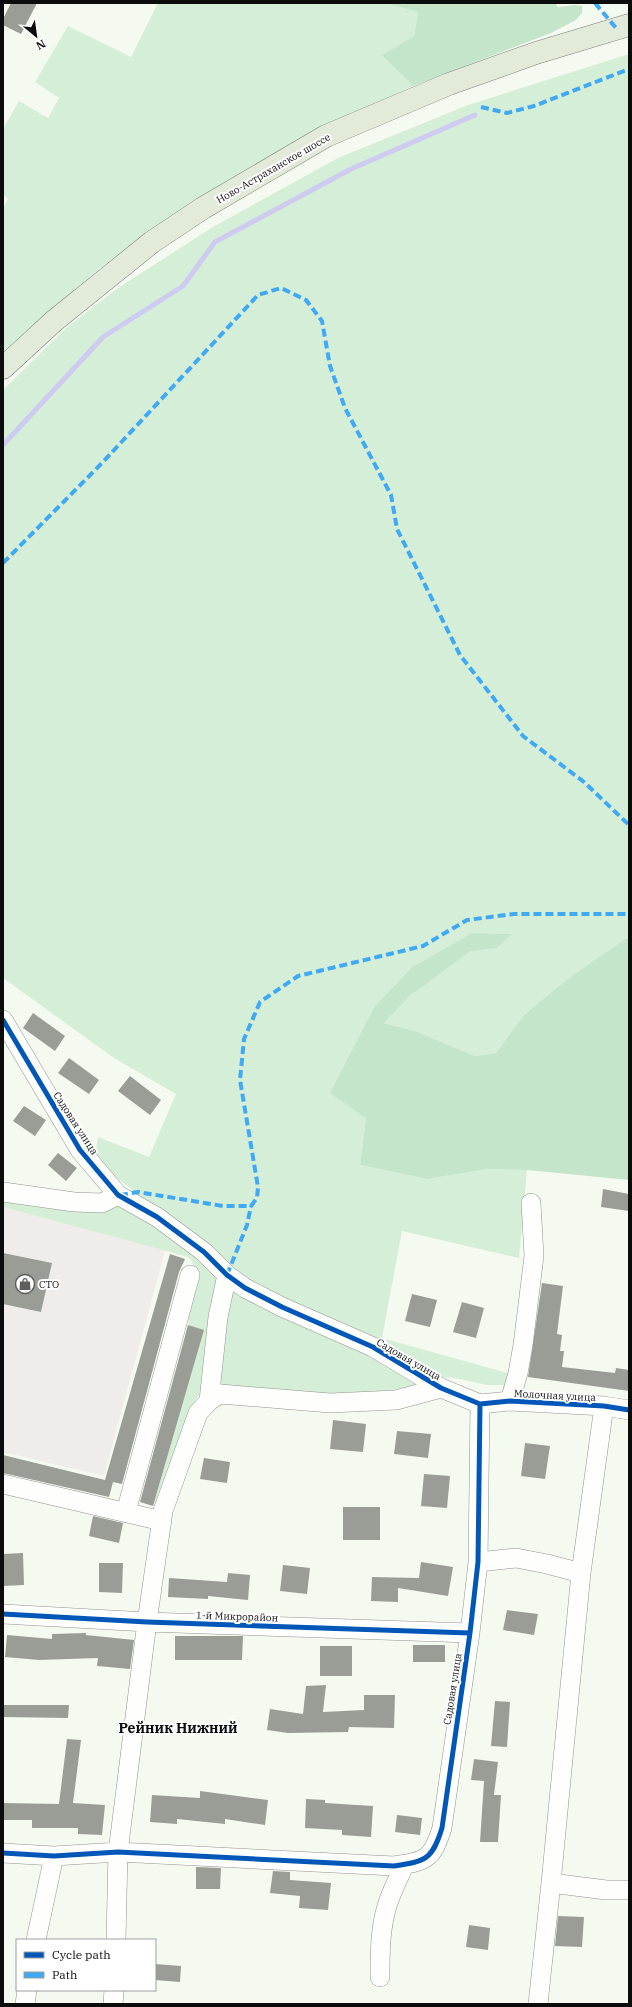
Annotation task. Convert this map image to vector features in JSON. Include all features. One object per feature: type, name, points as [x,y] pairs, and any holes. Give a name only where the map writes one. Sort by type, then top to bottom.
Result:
[{"type":"main road","name":"Ново-Астраханское шоссе","points":[[3,368],[54,321],[152,242],[203,208],[326,136],[449,84],[536,54],[629,25]]},
{"type":"street","name":"Садовая улица","points":[[3,1020],[80,1150],[118,1195],[157,1217],[204,1252],[227,1275],[246,1288],[282,1307],[373,1348],[441,1388],[480,1404],[478,1562],[470,1633],[442,1828],[437,1844],[426,1859],[404,1865]]},
{"type":"street","points":[[3,1192],[74,1202],[95,1203],[102,1203],[118,1195]]},
{"type":"street","points":[[510,1401],[522,1352],[534,1256],[532,1203]]},
{"type":"street","points":[[126,1512],[190,1275]]},
{"type":"street","points":[[209,1401],[218,1317],[227,1275]]},
{"type":"street","points":[[116,1939],[118,1852],[147,1622],[163,1511],[198,1412],[209,1401],[220,1394],[330,1403],[396,1400],[441,1388]]},
{"type":"street","name":"Молочная улица","points":[[480,1404],[510,1401],[604,1406],[629,1410]]},
{"type":"street","points":[[538,2004],[581,1573],[604,1406]]},
{"type":"street","points":[[3,1484],[162,1521]]},
{"type":"street","points":[[478,1562],[516,1558],[581,1573]]},
{"type":"street","name":"1-й Микрорайон","points":[[3,1614],[147,1622],[470,1633]]},
{"type":"street","points":[[3,1853],[54,1856],[118,1852],[394,1866],[404,1865],[387,1904],[383,1922],[380,1941],[380,1977]]},
{"type":"street","points":[[36,1939],[54,1856]]},
{"type":"street","points":[[551,1883],[606,1890],[629,1890]]},
{"type":"street","points":[[25,2004],[27,1991]]},
{"type":"street","points":[[113,2004],[114,1991]]},
{"type":"shaded area","points":[[3,1207],[165,1251],[104,1476],[3,1452]]},
{"type":"green space","points":[[158,3],[385,3],[418,12],[414,36],[383,55],[413,86],[323,128],[147,233],[100,268],[48,312],[3,357],[3,207],[8,199],[3,195],[3,129],[19,101],[48,118],[59,98],[35,82],[68,26],[131,57]]},
{"type":"green space","points":[[385,3],[555,3],[558,7],[575,5],[582,6],[582,13],[576,20],[551,33],[413,86],[382,55],[414,36],[418,12]]},
{"type":"green space","points":[[629,54],[629,939],[625,939],[566,980],[523,1016],[496,1053],[475,1056],[415,1031],[384,1023],[411,995],[470,950],[497,948],[511,934],[472,933],[412,967],[375,1006],[366,1118],[360,1165],[427,1179],[488,1169],[527,1170],[519,1258],[402,1231],[382,1338],[511,1374],[506,1385],[487,1385],[449,1377],[409,1387],[355,1396],[221,1386],[199,1395],[191,1406],[172,1460],[161,1500],[153,1506],[204,1330],[189,1326],[188,1313],[198,1283],[192,1261],[188,1257],[3,1207],[3,1198],[139,1196],[110,1173],[100,1162],[96,1152],[98,1137],[149,1157],[176,1094],[114,1058],[3,978],[3,390],[66,328],[118,288],[213,227],[338,158],[468,105]]},
{"type":"green space","points":[[472,933],[512,934],[497,948],[470,951],[411,995],[384,1023],[415,1031],[475,1056],[496,1053],[523,1016],[566,980],[625,939],[629,939],[629,1180],[527,1170],[488,1169],[427,1179],[360,1165],[366,1118],[330,1093],[375,1006],[412,967]]},
{"type":"building","points":[[11,3],[37,3],[21,34],[3,25],[3,19]]},
{"type":"building","points":[[33,1013],[65,1036],[55,1051],[23,1028]]},
{"type":"building","points":[[69,1058],[99,1080],[89,1094],[58,1073]]},
{"type":"building","points":[[130,1076],[161,1100],[150,1115],[118,1091]]},
{"type":"building","points":[[24,1106],[46,1120],[35,1136],[13,1121]]},
{"type":"building","points":[[58,1153],[77,1168],[66,1181],[48,1165]]},
{"type":"building","points":[[603,1189],[629,1194],[629,1211],[601,1207]]},
{"type":"building","name":"СТО","points":[[3,1253],[52,1263],[41,1312],[3,1304]]},
{"type":"building","points":[[170,1254],[185,1259],[179,1272],[122,1484],[113,1482],[109,1497],[3,1473],[3,1455],[109,1481],[105,1480]]},
{"type":"building","points":[[542,1283],[563,1286],[557,1334],[562,1335],[560,1351],[564,1351],[562,1367],[615,1373],[616,1368],[629,1370],[629,1391],[528,1377]]},
{"type":"building","points":[[412,1294],[437,1300],[430,1327],[405,1321]]},
{"type":"building","points":[[462,1302],[484,1308],[476,1338],[453,1332]]},
{"type":"building","points":[[188,1325],[204,1330],[153,1506],[140,1502]]},
{"type":"building","points":[[333,1420],[366,1424],[363,1452],[330,1449]]},
{"type":"building","points":[[397,1431],[431,1434],[428,1458],[394,1454]]},
{"type":"building","points":[[525,1443],[550,1446],[545,1479],[521,1476]]},
{"type":"building","points":[[204,1458],[230,1462],[227,1483],[200,1479]]},
{"type":"building","points":[[424,1474],[450,1476],[447,1508],[421,1506]]},
{"type":"building","points":[[343,1507],[380,1507],[380,1540],[343,1540]]},
{"type":"building","points":[[93,1516],[123,1523],[119,1543],[89,1536]]},
{"type":"building","points":[[23,1553],[24,1585],[3,1586],[3,1554]]},
{"type":"building","points":[[421,1562],[453,1567],[448,1596],[398,1588],[398,1602],[371,1601],[372,1577],[419,1578]]},
{"type":"building","points":[[99,1563],[123,1563],[122,1593],[99,1592]]},
{"type":"building","points":[[283,1565],[310,1568],[307,1594],[280,1591]]},
{"type":"building","points":[[228,1573],[250,1575],[248,1600],[208,1596],[208,1599],[168,1597],[169,1578],[227,1582]]},
{"type":"building","points":[[507,1610],[538,1614],[534,1635],[503,1630]]},
{"type":"building","points":[[86,1633],[86,1635],[134,1640],[130,1669],[97,1666],[98,1658],[39,1660],[5,1657],[7,1635],[52,1639],[52,1634]]},
{"type":"building","points":[[175,1636],[243,1636],[242,1660],[175,1660]]},
{"type":"building","points":[[413,1645],[445,1645],[445,1662],[413,1662]]},
{"type":"building","points":[[320,1646],[352,1646],[352,1676],[320,1676]]},
{"type":"building","points":[[326,1685],[323,1712],[364,1710],[364,1695],[395,1695],[394,1728],[349,1727],[348,1732],[288,1733],[267,1730],[270,1709],[303,1714],[306,1686]]},
{"type":"building","points":[[495,1701],[510,1702],[507,1747],[491,1746]]},
{"type":"building","points":[[3,1705],[69,1705],[68,1718],[3,1717]]},
{"type":"building","points":[[67,1739],[81,1740],[73,1803],[105,1805],[102,1835],[78,1834],[78,1828],[32,1828],[32,1820],[3,1820],[3,1803],[59,1804]]},
{"type":"building","points":[[474,1759],[498,1762],[494,1795],[501,1795],[498,1842],[480,1842],[484,1781],[471,1780]]},
{"type":"building","points":[[200,1791],[268,1800],[265,1825],[225,1819],[225,1824],[177,1819],[177,1824],[150,1822],[152,1795],[200,1798]]},
{"type":"building","points":[[306,1799],[325,1800],[325,1803],[373,1806],[371,1837],[342,1835],[342,1830],[305,1828]]},
{"type":"building","points":[[397,1815],[422,1818],[420,1835],[395,1832]]},
{"type":"building","points":[[196,1867],[221,1868],[220,1889],[196,1889]]},
{"type":"building","points":[[273,1871],[290,1872],[290,1880],[331,1883],[328,1910],[299,1908],[300,1896],[270,1893]]},
{"type":"building","points":[[558,1916],[584,1917],[582,1947],[555,1946]]},
{"type":"building","points":[[469,1925],[490,1928],[488,1950],[466,1947]]},
{"type":"building","points":[[156,1964],[181,1966],[180,1982],[156,1980]]},
{"type":"waterway","points":[[3,445],[103,337],[183,286],[215,242],[351,169],[475,115]]},
{"type":"marked path","points":[[595,3],[616,28]]},
{"type":"marked path","points":[[481,107],[507,113],[534,106],[629,69]]},
{"type":"marked path","points":[[3,563],[102,463],[258,295],[281,288],[306,300],[322,321],[330,366],[345,408],[391,495],[397,529],[460,655],[523,736],[584,782],[629,825]]},
{"type":"marked path","points":[[120,1195],[138,1192],[223,1206],[251,1206],[257,1198],[258,1187],[240,1080],[244,1039],[260,1002],[298,976],[423,946],[467,920],[514,914],[629,914]]},
{"type":"marked path","points":[[227,1275],[247,1225],[251,1206]]},
{"type":"cycle path","points":[[3,1020],[80,1150],[118,1195],[157,1217],[204,1252],[227,1275],[245,1288],[282,1307],[373,1347],[441,1388],[480,1404],[510,1401],[604,1406],[629,1410]]},
{"type":"cycle path","points":[[3,1853],[54,1856],[118,1852],[394,1866],[421,1860],[431,1853],[435,1847],[442,1828],[470,1633],[478,1562],[480,1404]]},
{"type":"cycle path","points":[[3,1614],[147,1622],[470,1633]]},
{"type":"place","name":"СТО","points":[[25,1284]]},
{"type":"district","name":"Рейник Нижний","points":[[178,1728]]}]
